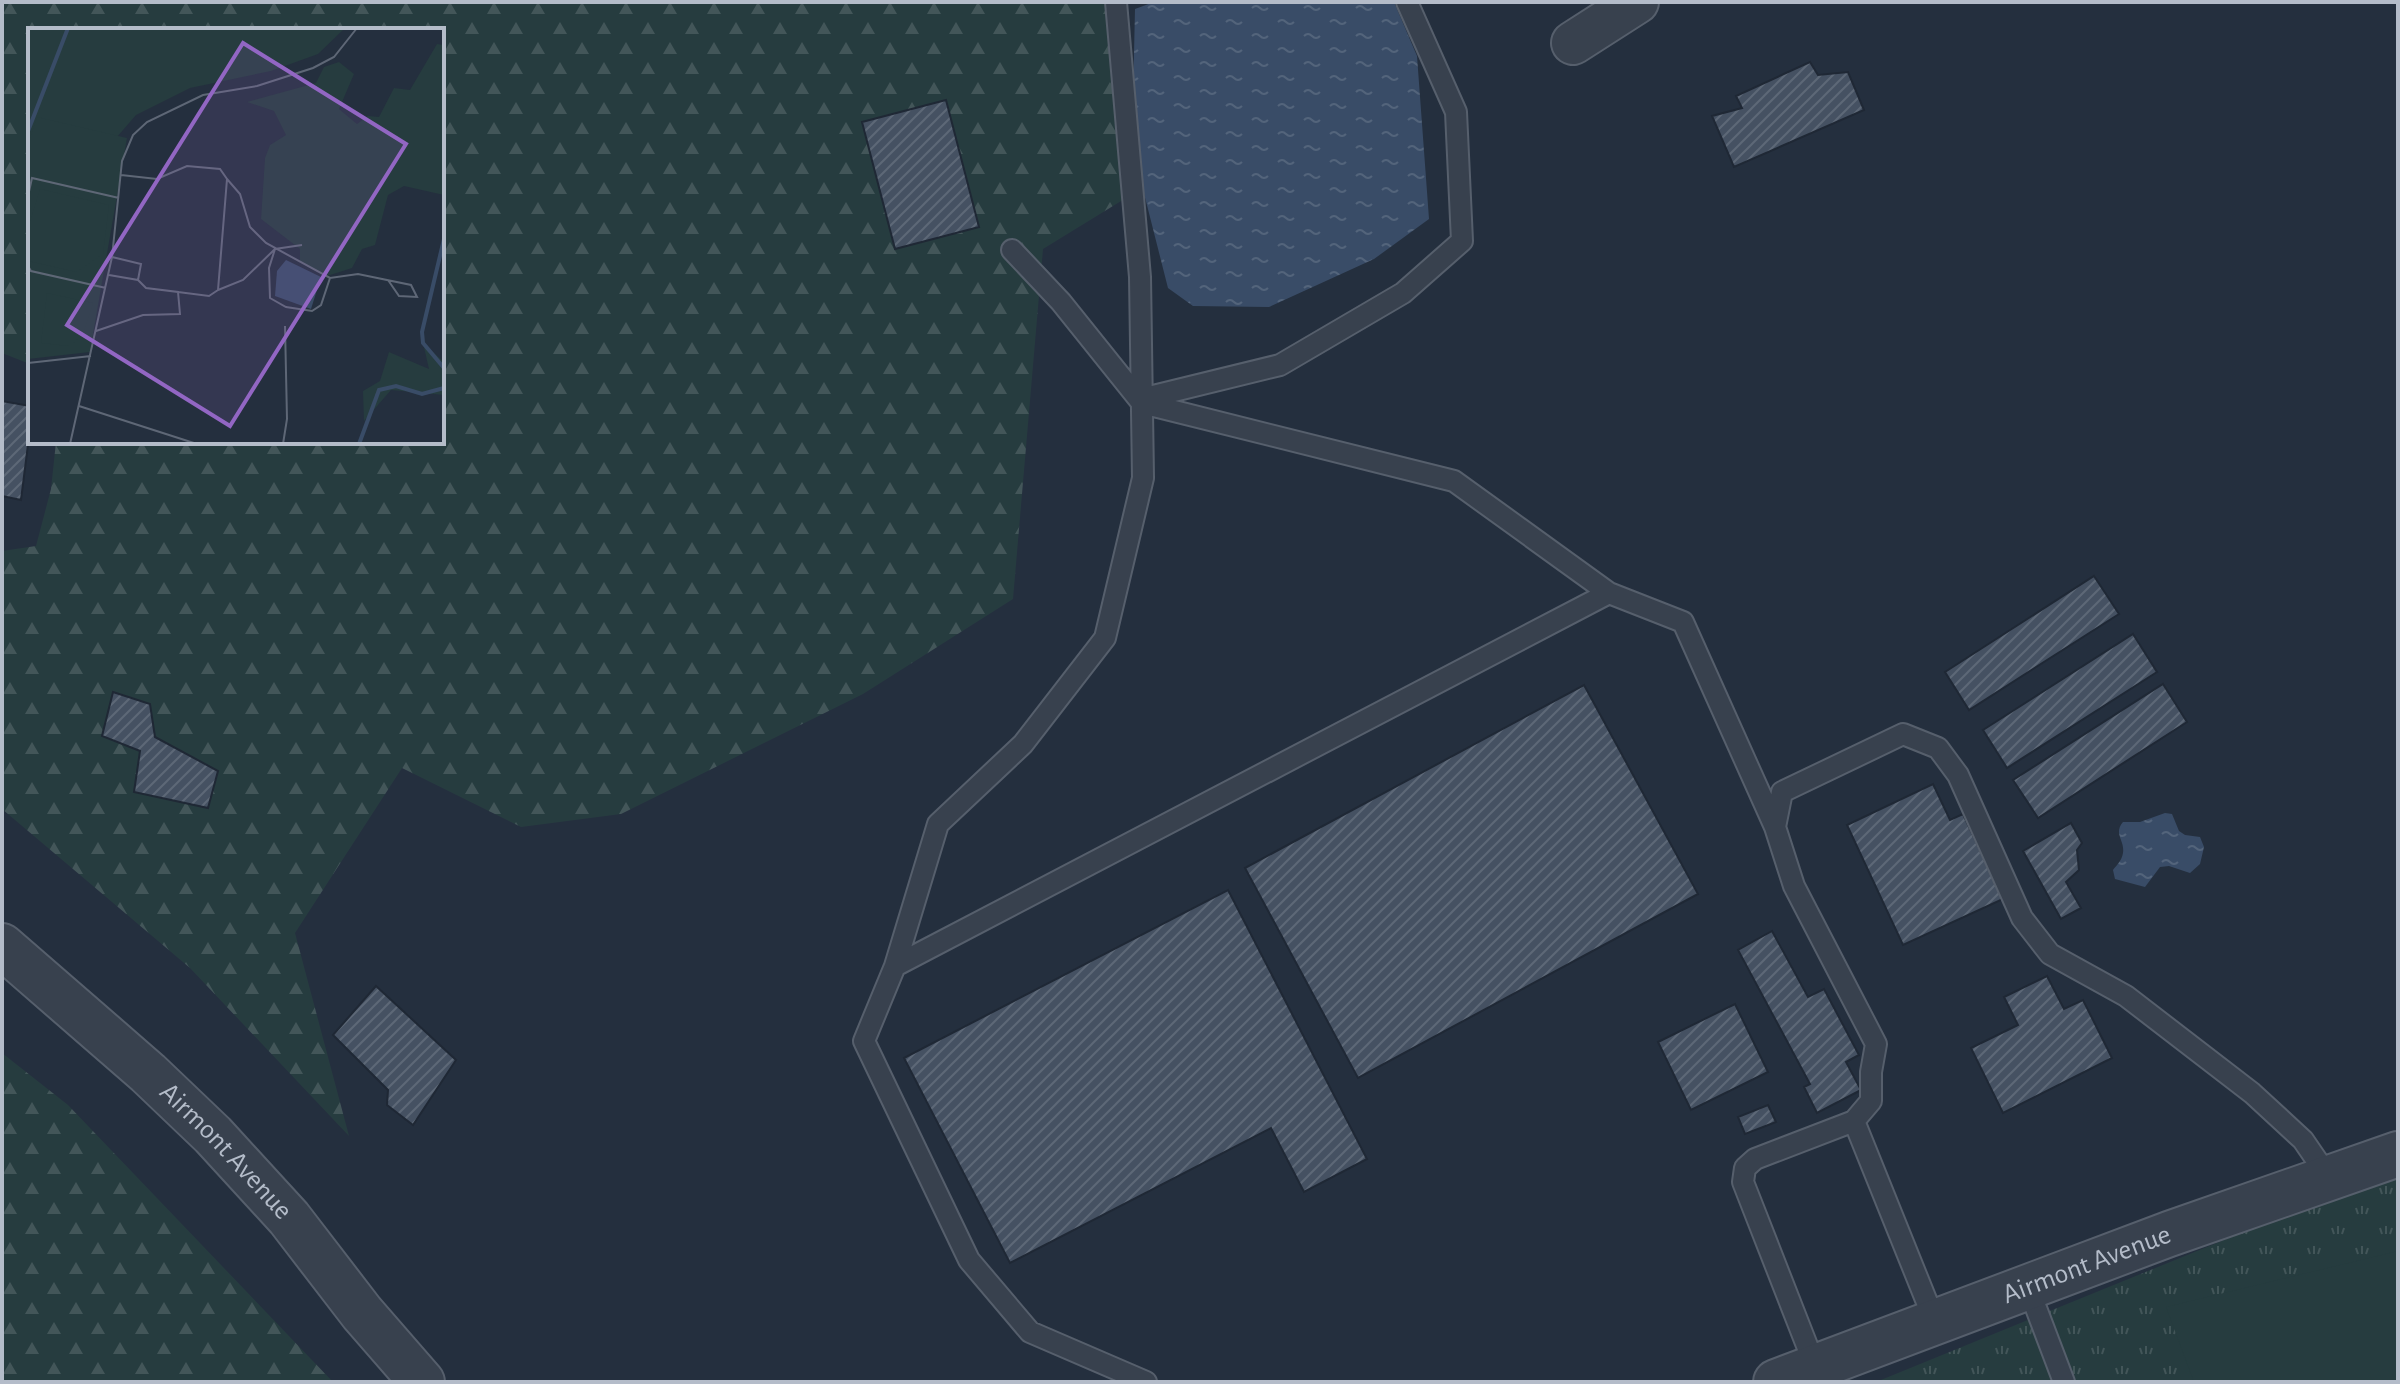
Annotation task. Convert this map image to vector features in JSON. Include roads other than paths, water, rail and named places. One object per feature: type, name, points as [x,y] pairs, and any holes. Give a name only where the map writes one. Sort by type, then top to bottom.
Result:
[{"type":"street","points":[[1573,43],[1637,2]]},
{"type":"street","name":"Airmont Avenue","points":[[2,946],[148,1073],[213,1135],[289,1218],[362,1313],[422,1382]]},
{"type":"street","name":"Airmont Avenue","points":[[1795,1374],[2398,1154]]},
{"type":"lane","points":[[1116,2],[1140,277],[1143,478],[1105,638],[1023,744],[938,824],[895,966],[864,1041],[969,1260],[1030,1332],[1146,1382]]},
{"type":"lane","points":[[1142,401],[1280,365],[1403,293],[1462,241],[1456,112],[1407,2]]},
{"type":"lane","points":[[1012,250],[1061,302],[1142,401],[1454,481],[1609,593],[1683,622],[1775,827],[1794,886],[1876,1044],[1871,1072],[1871,1101],[1854,1121],[1755,1159],[1745,1168],[1743,1182],[1795,1374]]},
{"type":"lane","points":[[895,966],[1609,593]]},
{"type":"lane","points":[[1775,827],[1782,792],[1903,734],[1938,748],[1958,775],[2022,918],[2050,954],[2126,996],[2252,1093],[2303,1140],[2329,1178]]},
{"type":"lane","points":[[1854,1121],[1935,1322]]},
{"type":"lane","points":[[2028,1287],[2064,1382]]},
{"type":"water","points":[[1154,2],[1394,2],[1417,56],[1429,219],[1374,259],[1269,307],[1193,306],[1168,288],[1132,146],[1135,9]]},
{"type":"water","points":[[2165,813],[2172,814],[2179,831],[2200,837],[2204,847],[2200,864],[2190,873],[2169,866],[2160,867],[2145,887],[2115,879],[2113,870],[2123,853],[2119,830],[2123,822],[2140,822]]}]
